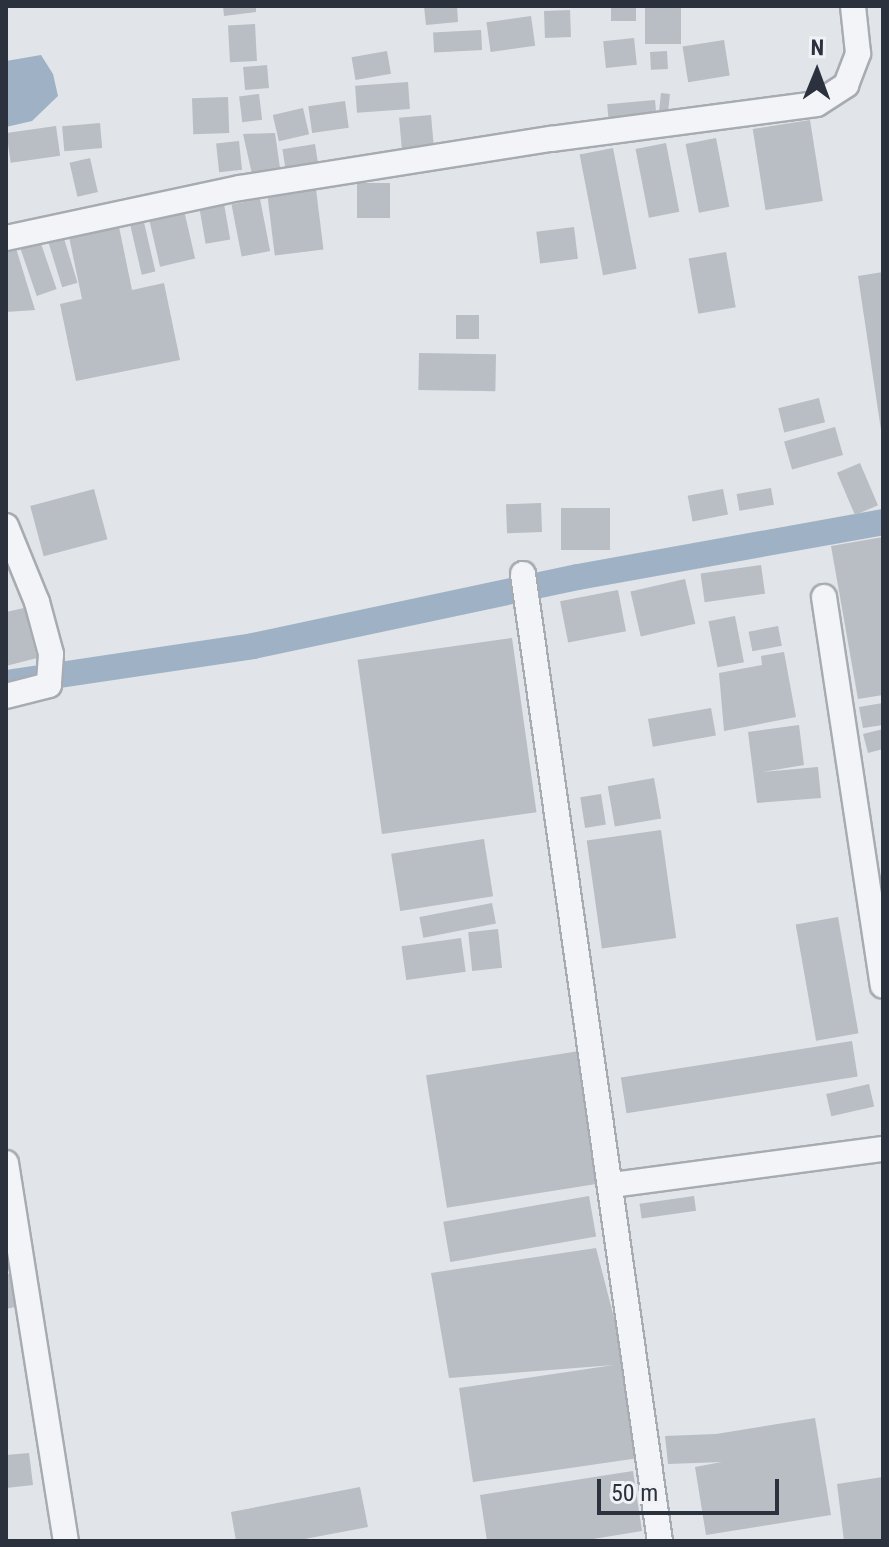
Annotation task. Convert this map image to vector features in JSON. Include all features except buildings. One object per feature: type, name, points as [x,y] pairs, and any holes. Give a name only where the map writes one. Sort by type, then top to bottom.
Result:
[{"type":"street","points":[[6,238],[256,186],[817,104],[846,85],[858,53],[853,6]]},
{"type":"street","points":[[6,526],[37,602],[51,654],[49,685],[6,696]]},
{"type":"street","points":[[523,574],[612,1185],[660,1541]]},
{"type":"street","points":[[824,597],[883,986]]},
{"type":"street","points":[[612,1185],[883,1149]]},
{"type":"street","points":[[6,1163],[66,1541]]},
{"type":"water","points":[[41,55],[53,74],[58,96],[32,121],[6,127],[6,61]]},
{"type":"waterway","points":[[6,683],[253,646],[578,577],[883,522]]}]
